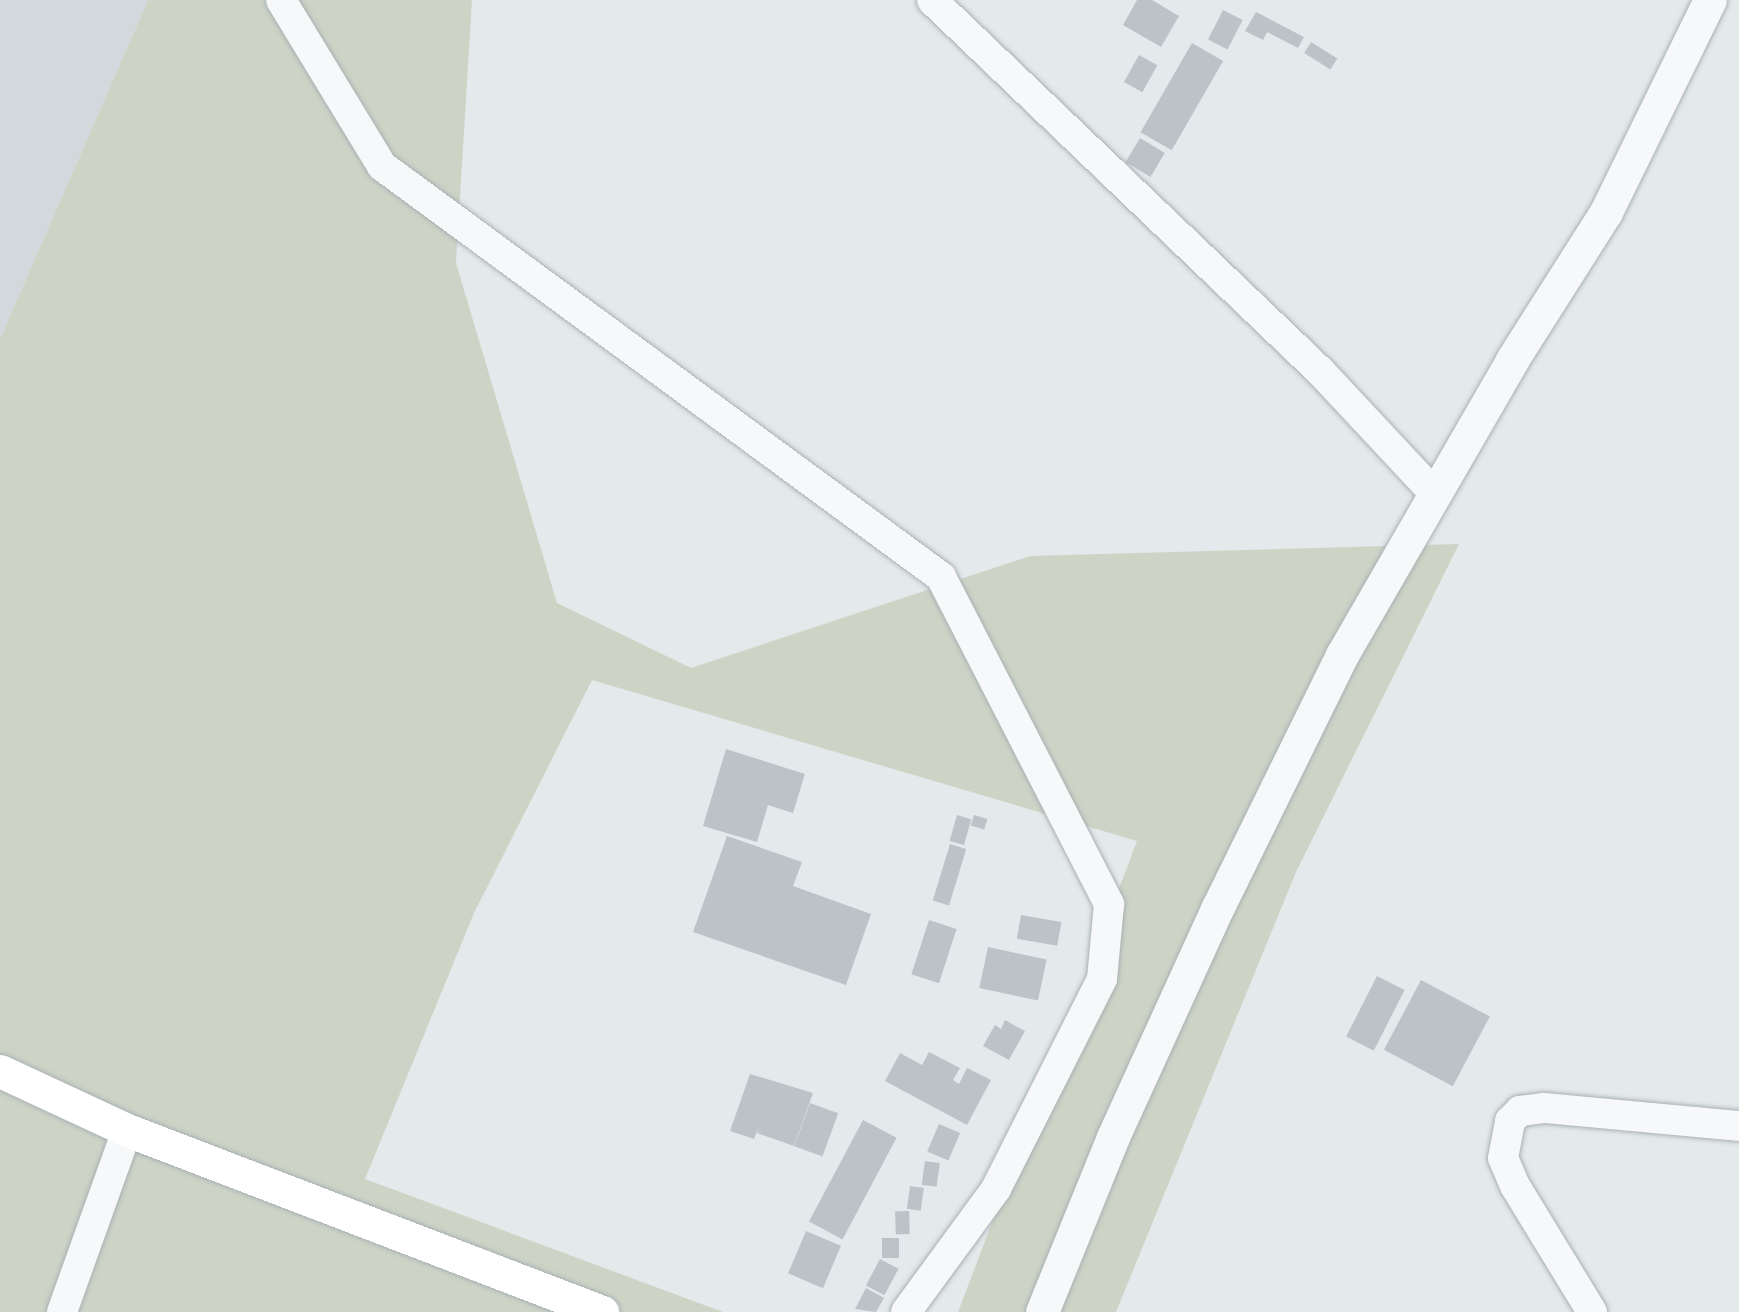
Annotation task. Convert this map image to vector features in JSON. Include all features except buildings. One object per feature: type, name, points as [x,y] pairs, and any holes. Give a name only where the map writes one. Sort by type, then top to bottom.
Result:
[{"type":"main road","points":[[0,1071],[127,1130],[602,1312]]},
{"type":"street","points":[[281,0],[382,166],[941,577],[1109,904],[1097,989],[996,1190],[906,1312]]},
{"type":"street","points":[[932,0],[1320,371],[1434,493]]},
{"type":"street","points":[[1041,1312],[1113,1137],[1218,907],[1342,655],[1434,493],[1606,212],[1710,0]]},
{"type":"street","points":[[1592,1312],[1507,1168],[1503,1158],[1510,1121],[1520,1111],[1545,1108],[1739,1126]]},
{"type":"street","points":[[62,1312],[127,1130]]},
{"type":"shaded area","points":[[0,0],[148,0],[0,339]]},
{"type":"shaded area","points":[[148,0],[472,0],[456,263],[557,603],[691,668],[1030,556],[1459,544],[1296,872],[1116,1312],[958,1312],[1137,841],[592,680],[474,913],[365,1179],[723,1312],[0,1312],[0,339]]}]
